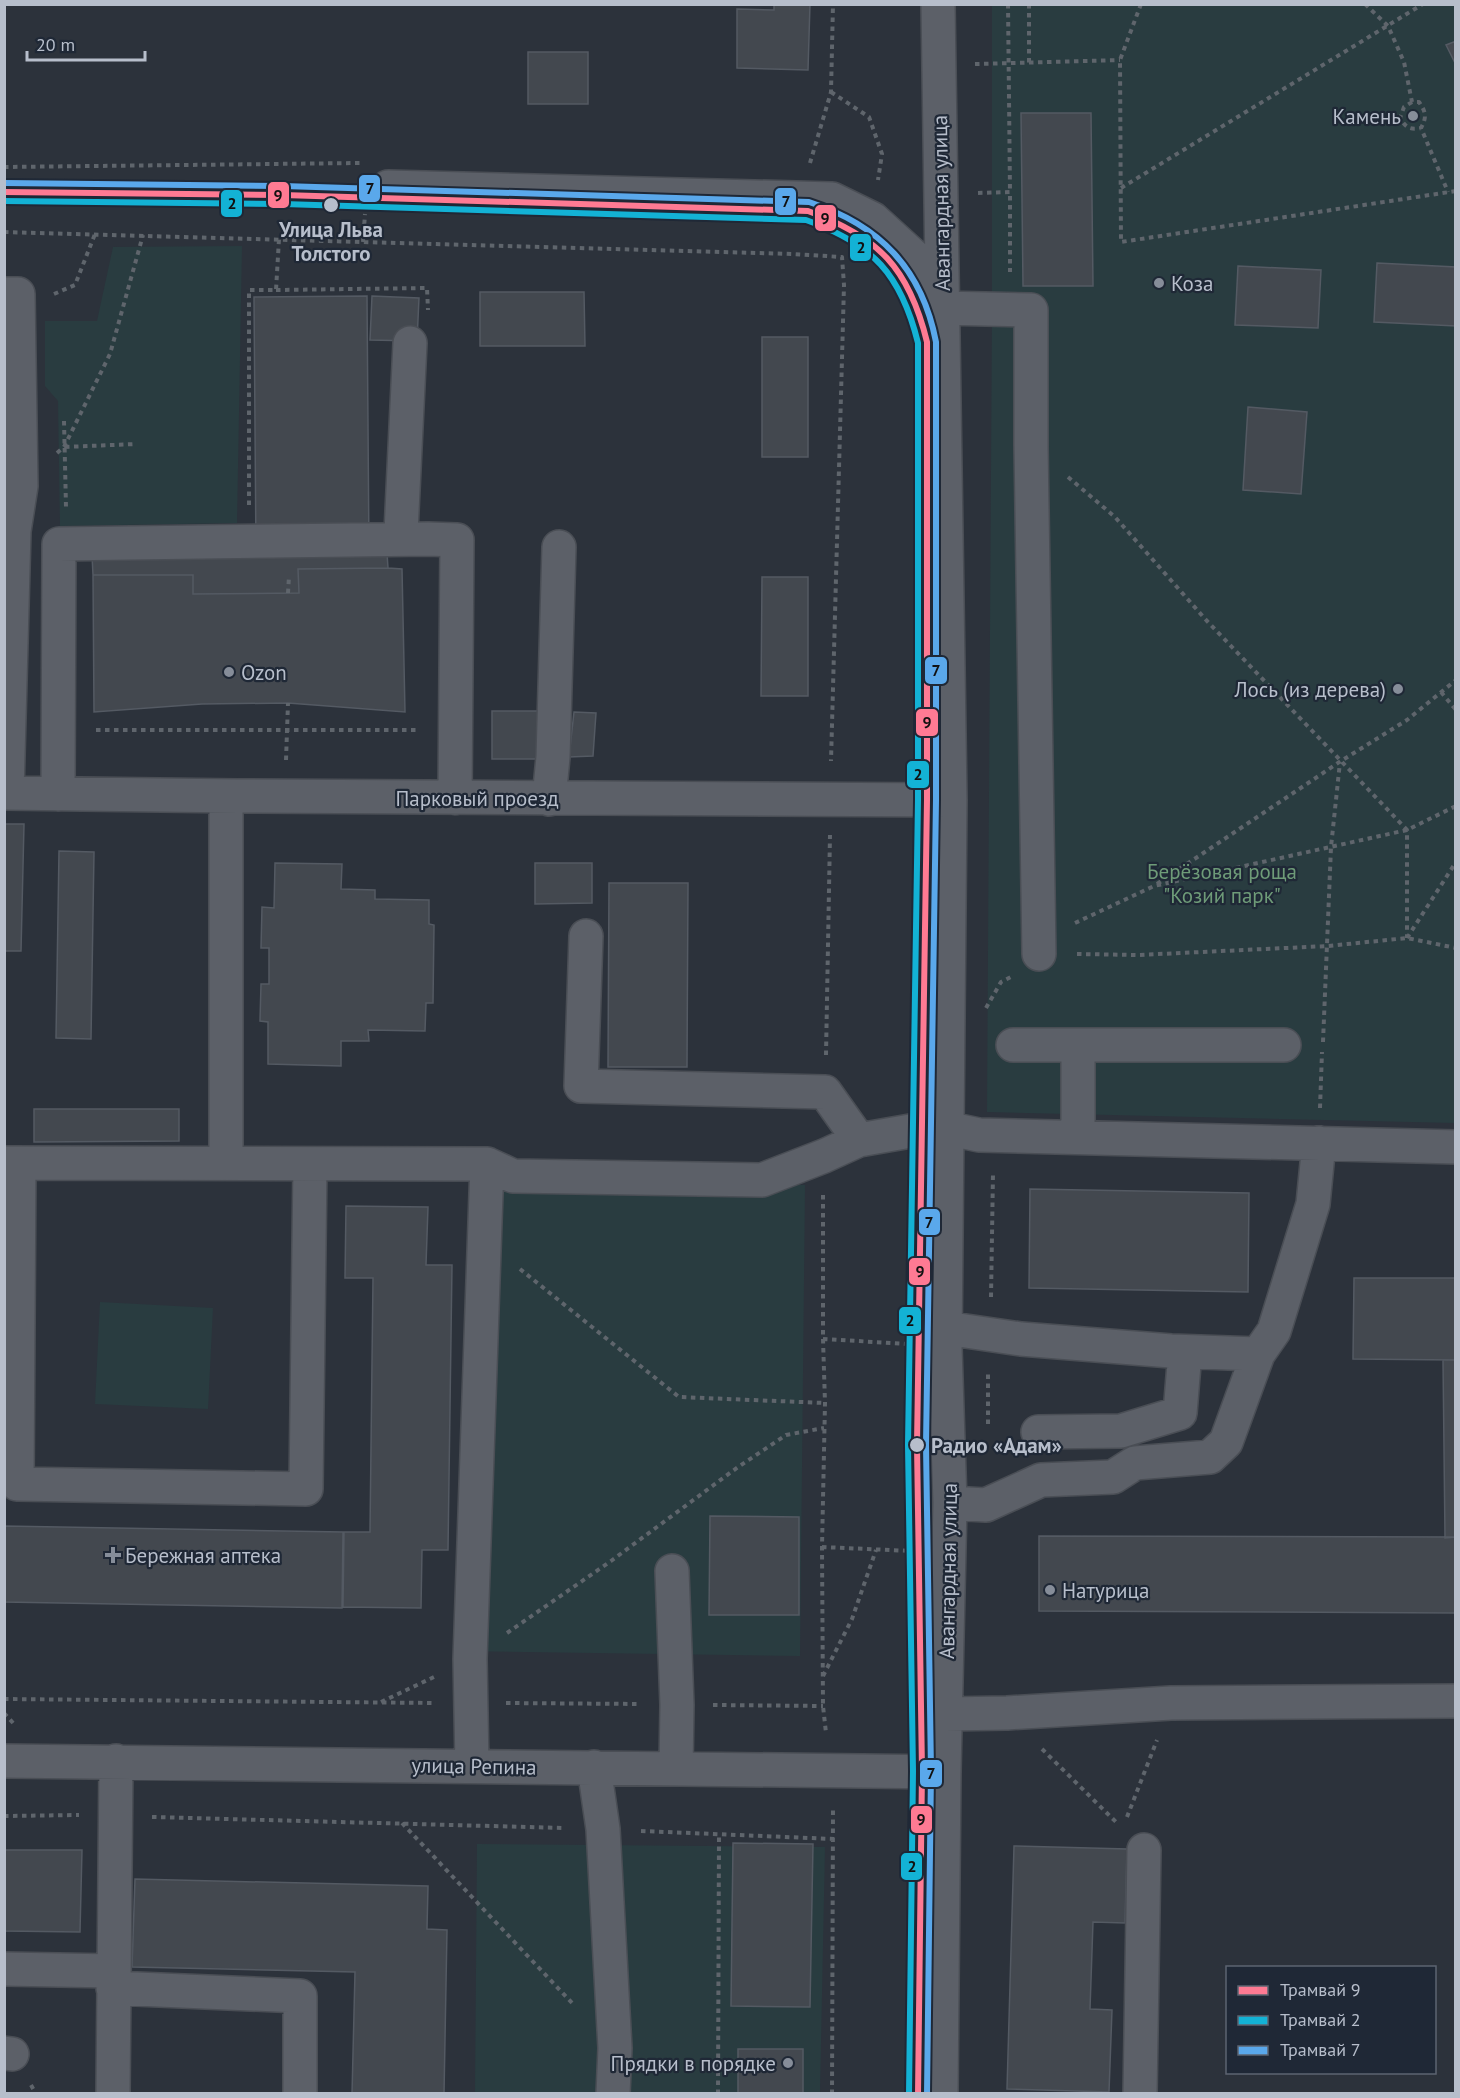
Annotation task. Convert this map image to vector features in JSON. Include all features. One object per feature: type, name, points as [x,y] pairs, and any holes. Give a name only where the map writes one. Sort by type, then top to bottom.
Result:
[{"type":"street","name":"Авангардная улица","points":[[938,4],[950,800],[945,1338],[950,1503],[940,2094]]},
{"type":"street","points":[[388,187],[832,199],[873,219],[918,260],[942,308],[1031,310],[1038,954]]},
{"type":"street","points":[[6,793],[14,531],[21,486],[11,294]]},
{"type":"street","points":[[401,532],[410,343]]},
{"type":"street","points":[[58,794],[59,544],[457,540],[455,798]]},
{"type":"street","points":[[549,799],[553,757],[559,547]]},
{"type":"street","name":"Парковый проезд","points":[[6,793],[549,799],[950,800]]},
{"type":"street","points":[[226,795],[226,1163]]},
{"type":"street","points":[[586,936],[581,1086],[825,1092],[859,1140]]},
{"type":"street","points":[[1013,1045],[1284,1046]]},
{"type":"street","points":[[1078,1045],[1078,1137]]},
{"type":"street","points":[[310,1164],[306,1489],[17,1484],[12,1163],[487,1164],[513,1176],[762,1180],[859,1140],[922,1129],[946,1128],[979,1135],[1455,1147]]},
{"type":"street","points":[[950,1503],[987,1505],[1041,1479],[1113,1477],[1135,1463],[1210,1457],[1226,1442],[1258,1354],[1274,1331],[1313,1204],[1319,1143]]},
{"type":"street","points":[[472,1766],[470,1659],[487,1164]]},
{"type":"street","points":[[945,1338],[990,1336],[1185,1352],[1258,1354]]},
{"type":"street","points":[[1038,1432],[1121,1431],[1180,1413],[1185,1352]]},
{"type":"street","points":[[672,1571],[677,1705],[676,1768]]},
{"type":"street","points":[[946,1714],[1007,1713],[1171,1703],[1455,1701]]},
{"type":"street","name":"улица Репина","points":[[4,1761],[944,1772]]},
{"type":"street","points":[[113,2094],[116,1761]]},
{"type":"street","points":[[594,1767],[603,1829],[615,2048],[613,2094]]},
{"type":"street","points":[[1134,1839],[1140,2094]]},
{"type":"street","points":[[4,1969],[300,1996],[300,2094]]},
{"type":"path","points":[[1008,4],[1010,192]]},
{"type":"path","points":[[1029,4],[1029,64]]},
{"type":"path","points":[[1141,4],[1120,60],[1121,242],[1455,191]]},
{"type":"path","points":[[1365,4],[1388,26],[1404,62],[1412,102]]},
{"type":"path","points":[[1121,188],[1423,4]]},
{"type":"path","points":[[975,64],[1120,60]]},
{"type":"path","points":[[831,92],[869,117],[882,154],[878,184]]},
{"type":"path","points":[[1412,102],[1419,102],[1425,112],[1425,120],[1421,128],[1413,130],[1406,127],[1400,118],[1404,106],[1412,102]]},
{"type":"path","points":[[1421,128],[1448,192]]},
{"type":"path","points":[[4,232],[842,257],[844,285],[830,800],[825,1092]]},
{"type":"path","points":[[11,294],[48,297],[75,285],[95,234]]},
{"type":"path","points":[[21,486],[64,447],[110,354],[142,235]]},
{"type":"path","points":[[276,290],[279,239]]},
{"type":"path","points":[[249,542],[249,290],[427,288],[428,344],[410,343]]},
{"type":"path","points":[[64,421],[66,509]]},
{"type":"path","points":[[64,447],[136,444]]},
{"type":"path","points":[[1031,446],[1115,517],[1207,621],[1407,830],[1407,938]]},
{"type":"path","points":[[1067,927],[1154,886],[1341,761],[1407,720],[1455,680]]},
{"type":"path","points":[[1441,692],[1455,710]]},
{"type":"path","points":[[286,764],[288,703]]},
{"type":"path","points":[[95,730],[424,729]]},
{"type":"path","points":[[1319,1143],[1331,847],[1341,761]]},
{"type":"path","points":[[1154,886],[1407,830],[1455,806]]},
{"type":"path","points":[[1407,938],[1455,862]]},
{"type":"path","points":[[985,1009],[1001,982],[1023,971],[1038,954],[1138,955],[1328,946],[1407,938],[1455,948]]},
{"type":"path","points":[[979,1135],[993,1167],[990,1336]]},
{"type":"path","points":[[824,1156],[823,1706],[834,1815],[832,2094]]},
{"type":"path","points":[[484,1240],[679,1396],[825,1403]]},
{"type":"path","points":[[823,1339],[945,1338]]},
{"type":"path","points":[[378,1704],[470,1659],[786,1435],[824,1428]]},
{"type":"path","points":[[822,1547],[919,1551]]},
{"type":"path","points":[[823,1677],[852,1619],[876,1550]]},
{"type":"path","points":[[4,1699],[378,1704],[823,1706]]},
{"type":"path","points":[[1007,1713],[1134,1839],[1171,1703]]},
{"type":"path","points":[[4,1816],[401,1822],[834,1839]]},
{"type":"path","points":[[401,1822],[574,2005]]},
{"type":"path","points":[[718,2094],[720,1834]]},
{"type":"green space","name":"Берёзовая роща \"Козий парк\"","points":[[992,5],[1455,5],[1455,1123],[987,1112]]},
{"type":"green space","points":[[242,246],[237,523],[60,526],[58,401],[45,386],[45,321],[97,321],[113,247]]},
{"type":"green space","points":[[474,1180],[805,1185],[800,1656],[464,1651]]},
{"type":"green space","points":[[100,1302],[213,1308],[208,1409],[95,1404]]},
{"type":"green space","points":[[477,1844],[825,1847],[820,2093],[475,2094]]},
{"type":"building","points":[[774,4],[810,4],[808,70],[737,68],[737,9],[774,10]]},
{"type":"building","points":[[1456,41],[1456,65],[1446,45]]},
{"type":"building","points":[[528,52],[588,52],[588,104],[528,104]]},
{"type":"building","points":[[1021,113],[1091,113],[1093,286],[1023,286]]},
{"type":"building","points":[[1377,263],[1456,267],[1456,326],[1374,322]]},
{"type":"building","points":[[1238,266],[1321,270],[1318,328],[1235,325]]},
{"type":"building","points":[[480,292],[584,292],[585,346],[480,346]]},
{"type":"building","points":[[367,296],[369,553],[387,553],[388,568],[298,569],[299,593],[193,594],[193,575],[93,575],[92,555],[256,554],[254,297]]},
{"type":"building","points":[[372,296],[419,298],[417,341],[370,340]]},
{"type":"building","points":[[762,337],[808,337],[808,457],[762,457]]},
{"type":"building","points":[[1248,407],[1307,412],[1301,494],[1243,490]]},
{"type":"building","points":[[298,569],[402,569],[405,712],[288,703],[202,704],[94,712],[93,575],[193,575],[193,594],[299,593]]},
{"type":"building","points":[[762,577],[808,577],[808,696],[761,696]]},
{"type":"building","points":[[492,711],[541,711],[541,759],[492,759]]},
{"type":"building","points":[[574,712],[596,713],[593,756],[569,757]]},
{"type":"building","points":[[4,824],[24,824],[21,951],[4,951]]},
{"type":"building","points":[[59,851],[94,852],[91,1039],[56,1038]]},
{"type":"building","points":[[275,863],[342,864],[341,889],[375,890],[375,899],[429,900],[429,924],[434,925],[433,1003],[426,1003],[425,1031],[368,1030],[369,1041],[341,1041],[341,1066],[268,1064],[268,1022],[260,1021],[261,984],[269,984],[269,948],[261,948],[262,907],[274,908]]},
{"type":"building","points":[[535,863],[592,863],[592,903],[535,904]]},
{"type":"building","points":[[609,883],[688,883],[687,1067],[608,1067]]},
{"type":"building","points":[[34,1109],[179,1109],[179,1141],[34,1142]]},
{"type":"building","points":[[1030,1189],[1249,1193],[1248,1292],[1029,1288]]},
{"type":"building","points":[[346,1206],[428,1207],[426,1265],[452,1265],[448,1550],[422,1550],[421,1608],[343,1607],[344,1532],[370,1532],[373,1278],[345,1278]]},
{"type":"building","points":[[1354,1278],[1456,1278],[1456,1360],[1353,1359]]},
{"type":"building","points":[[1443,1360],[1456,1360],[1456,1537],[1445,1538]]},
{"type":"building","points":[[710,1516],[799,1517],[799,1615],[709,1615]]},
{"type":"building","points":[[4,1526],[343,1532],[342,1608],[4,1602]]},
{"type":"building","points":[[1039,1536],[1456,1537],[1456,1613],[1039,1611]]},
{"type":"building","points":[[733,1843],[813,1844],[810,2007],[731,2006]]},
{"type":"building","points":[[1014,1846],[1127,1849],[1125,1923],[1093,1922],[1090,2009],[1112,2010],[1109,2092],[1007,2089]]},
{"type":"building","points":[[4,1850],[82,1850],[80,1932],[4,1931]]},
{"type":"building","points":[[135,1879],[428,1886],[427,1929],[447,1930],[444,2094],[352,2094],[355,1972],[132,1967]]},
{"type":"building","points":[[738,2049],[803,2049],[803,2094],[738,2094]]},
{"type":"tram line","name":"7","points":[[4,183],[283,186],[809,202],[857,223],[877,237],[894,253],[920,293],[936,342],[936,800],[926,1445],[931,1771],[927,2094]]},
{"type":"tram line","name":"9","points":[[4,192],[283,195],[808,211],[833,221],[872,244],[887,258],[911,294],[927,342],[927,800],[917,1445],[922,1771],[918,2094]]},
{"type":"tram line","name":"2","points":[[4,201],[283,204],[806,220],[829,229],[866,251],[893,280],[903,298],[918,343],[918,800],[908,1445],[913,1771],[909,2094]]},
{"type":"place","name":"Камень","points":[[1413,116]]},
{"type":"place","name":"Улица Льва Толстого","points":[[331,205]]},
{"type":"place","name":"Коза","points":[[1159,283]]},
{"type":"place","name":"Ozon","points":[[229,672]]},
{"type":"place","name":"Лось (из дерева)","points":[[1398,689]]},
{"type":"place","name":"Радио «Адам»","points":[[917,1445]]},
{"type":"place","name":"Бережная аптека","points":[[113,1555]]},
{"type":"place","name":"Натурица","points":[[1050,1590]]},
{"type":"place","name":"Прядки в порядке","points":[[788,2063]]}]
